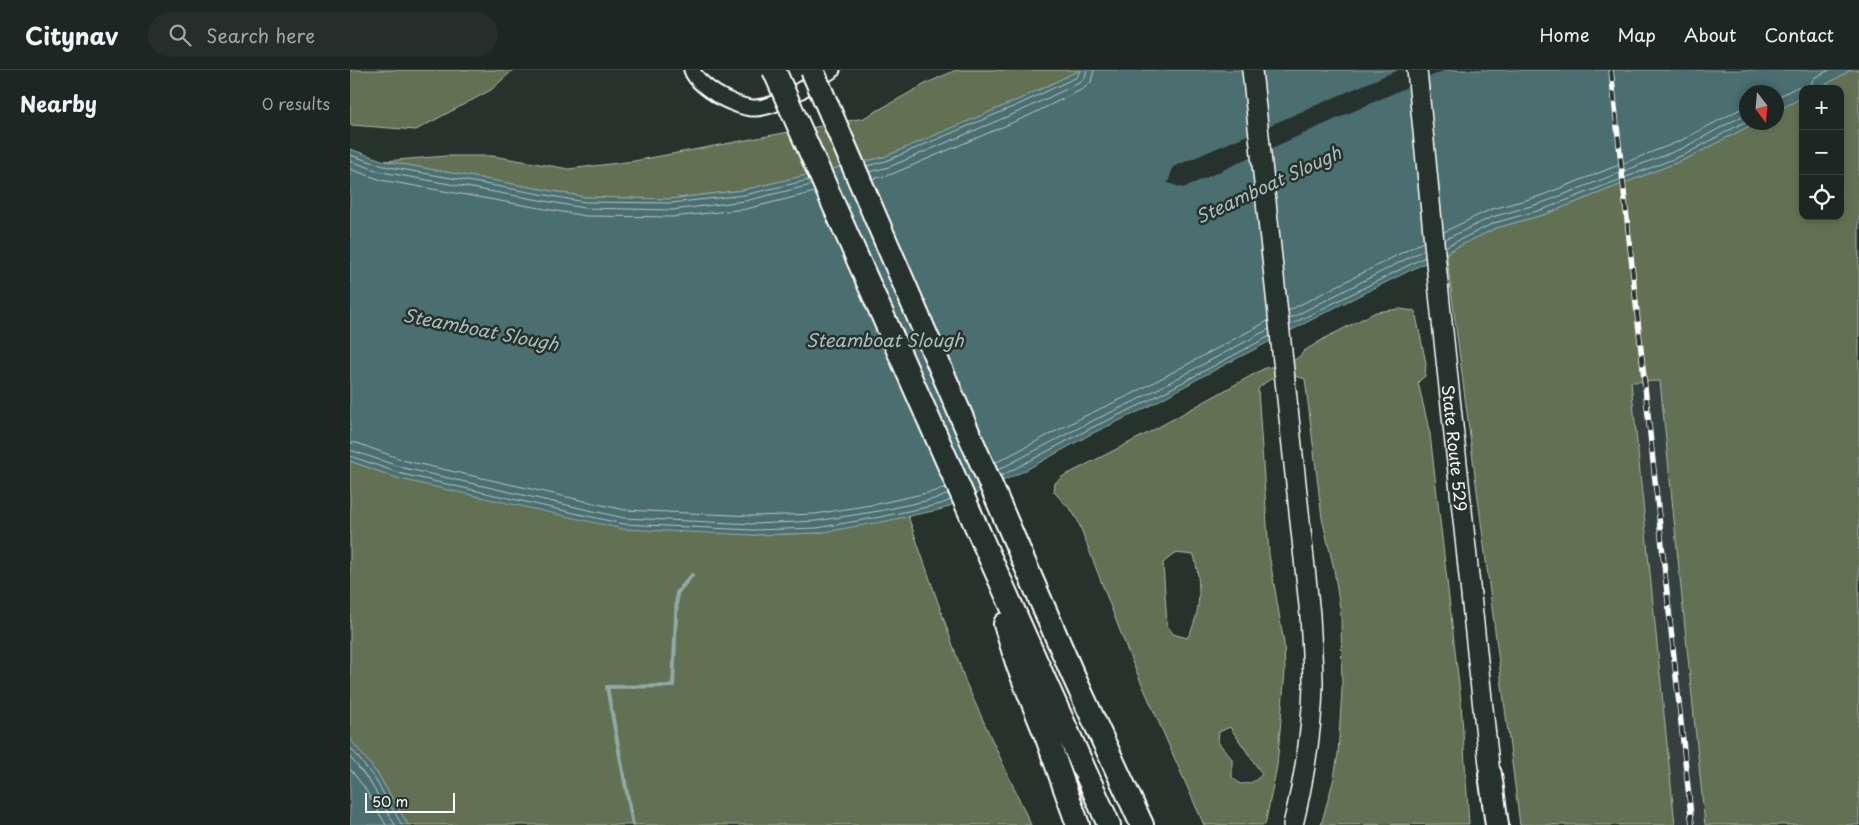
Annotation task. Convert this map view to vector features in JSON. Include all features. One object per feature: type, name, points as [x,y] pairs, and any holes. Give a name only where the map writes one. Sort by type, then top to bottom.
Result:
[{"type":"highway","points":[[774,70],[1109,825]]},
{"type":"highway","points":[[812,70],[1076,682],[1142,825]]},
{"type":"highway","points":[[991,560],[1000,605],[1018,666],[1047,738],[1078,825]]},
{"type":"highway","points":[[1490,774],[1497,825]]},
{"type":"main road","points":[[1252,70],[1310,615],[1313,684],[1305,770],[1293,825]]},
{"type":"main road","name":"State Route 529","points":[[1417,70],[1490,774],[1502,825]]},
{"type":"lane","points":[[692,70],[694,75],[712,92],[726,100],[754,109],[777,104],[832,70]]},
{"type":"shaded area","points":[[1631,381],[1661,381],[1705,825],[1675,825]]},
{"type":"green space","points":[[350,70],[513,70],[491,90],[416,130],[350,125]]},
{"type":"green space","points":[[956,70],[1080,70],[1020,99],[884,157],[743,190],[670,199],[585,197],[385,161],[446,156],[493,156],[569,169],[634,161],[864,118],[927,83]]},
{"type":"green space","points":[[1851,70],[1859,70],[1859,825],[1705,825],[1660,381],[1631,382],[1675,825],[1520,825],[1447,252],[1496,228],[1546,214],[1688,158],[1742,130],[1784,130],[1784,107],[1799,99],[1799,220],[1844,220],[1844,85],[1825,85]]},
{"type":"green space","points":[[1400,309],[1415,311],[1426,363],[1425,376],[1418,382],[1430,434],[1461,702],[1469,824],[1321,825],[1334,778],[1338,754],[1342,689],[1341,615],[1334,569],[1322,518],[1305,379],[1285,375],[1268,381],[1258,389],[1269,554],[1284,643],[1285,671],[1277,766],[1265,825],[1204,825],[1130,657],[1078,521],[1072,511],[1054,492],[1055,483],[1062,477],[1148,433],[1265,368],[1289,364],[1304,351],[1327,337],[1376,312]],"holes":[[[1175,553],[1194,555],[1198,576],[1198,608],[1192,629],[1187,638],[1173,634],[1167,625],[1163,563]],[[1230,727],[1262,774],[1247,784],[1240,784],[1232,777],[1232,759],[1218,742],[1219,732]]]},
{"type":"green space","points":[[350,461],[400,479],[753,535],[818,533],[908,516],[966,683],[1031,825],[408,825],[379,776],[350,739]]},
{"type":"water","name":"Steamboat Slough","points":[[1080,70],[1851,70],[1825,85],[1799,85],[1799,99],[1784,107],[1784,85],[1739,85],[1739,130],[1742,130],[1688,158],[1546,214],[1496,228],[1340,305],[1140,411],[1093,433],[1026,470],[943,509],[818,533],[753,535],[623,529],[400,479],[350,461],[350,149],[385,161],[585,197],[670,199],[743,190],[884,157],[1020,99]]},
{"type":"water","points":[[350,739],[379,776],[408,825],[350,825]]},
{"type":"pier","points":[[1398,70],[1445,70],[1183,188],[1168,183],[1173,167]]},
{"type":"waterway","points":[[633,825],[607,687],[673,686],[677,593],[692,575]]},
{"type":"railway","points":[[1611,70],[1692,825]]}]
